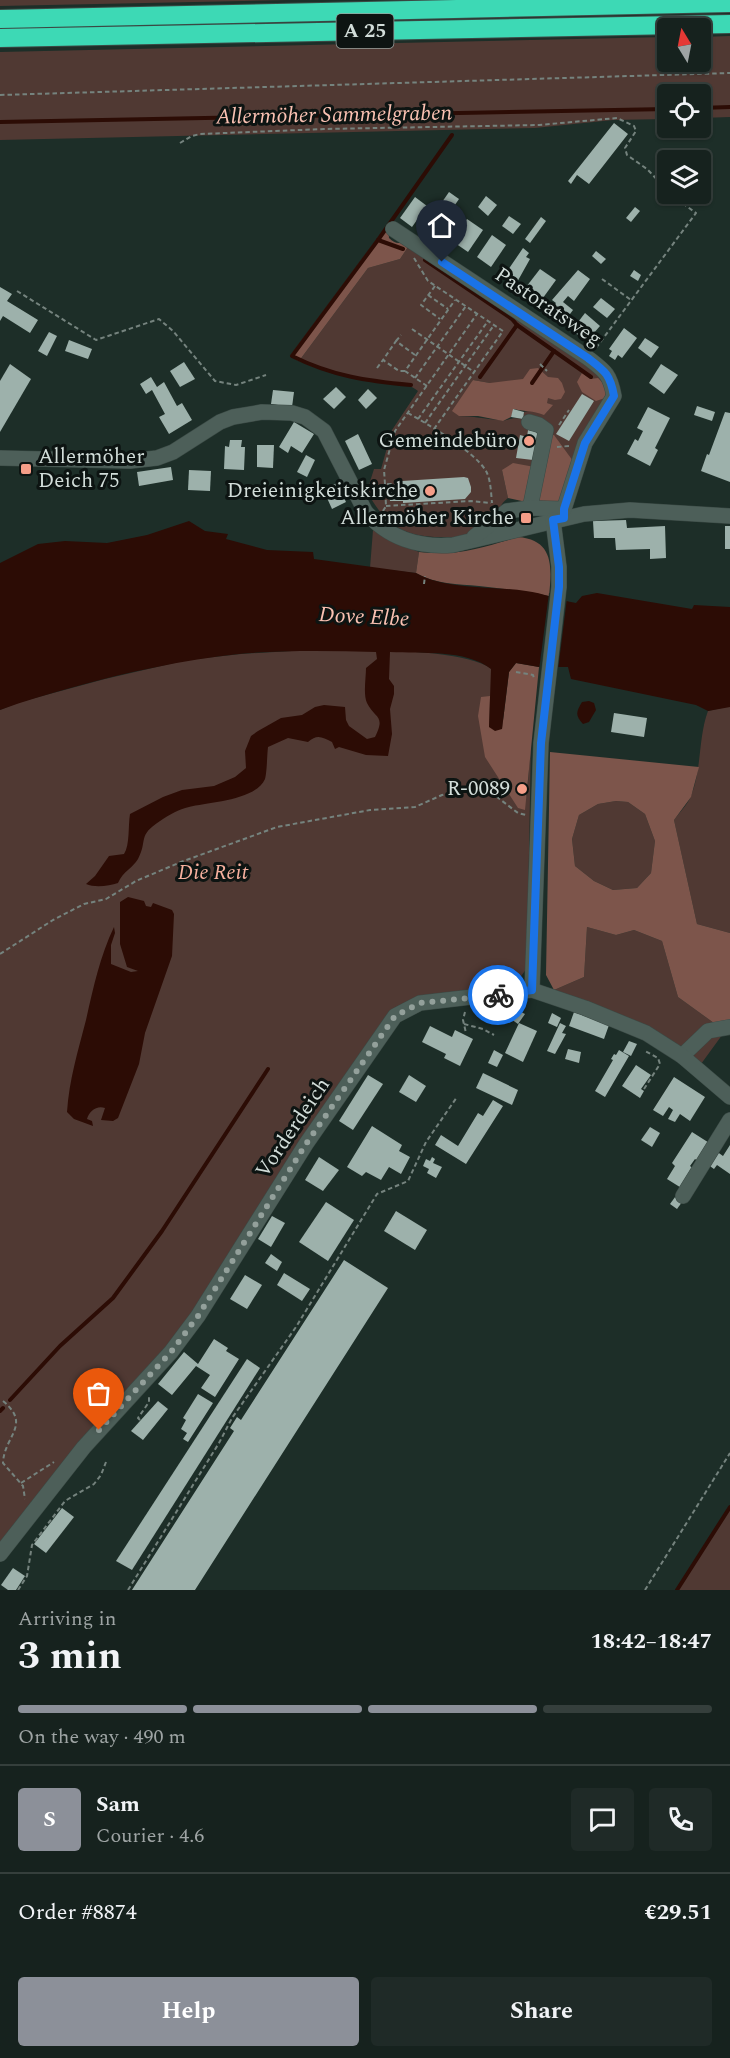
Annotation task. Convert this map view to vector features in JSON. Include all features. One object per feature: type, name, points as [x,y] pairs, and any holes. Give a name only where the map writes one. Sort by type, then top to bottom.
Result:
[{"type":"highway","name":"A 25","points":[[0,19],[730,3]]},
{"type":"highway","name":"A 25","points":[[0,38],[730,24]]},
{"type":"street","name":"Pastoratsweg","points":[[393,228],[588,358],[611,380],[614,396],[585,443],[560,516]]},
{"type":"street","points":[[0,458],[130,461],[157,458],[173,452],[220,422],[233,417],[262,412],[292,413],[313,422],[324,431],[365,511],[374,523],[394,536],[418,544],[440,547],[469,542],[560,516],[630,510],[730,516]]},
{"type":"street","points":[[529,422],[546,430],[530,508]]},
{"type":"street","points":[[469,542],[507,511],[530,508],[560,516]]},
{"type":"street","points":[[532,990],[537,819],[546,688],[559,587],[560,516]]},
{"type":"street","name":"Vorderdeich","points":[[0,1554],[27,1517],[84,1448],[171,1352],[198,1316],[306,1144],[395,1016],[420,1003],[532,990],[638,1029],[682,1056],[730,1097]]},
{"type":"street","points":[[682,1056],[708,1031],[730,1027]]},
{"type":"street","points":[[683,1196],[730,1120]]},
{"type":"path","points":[[0,95],[730,73]]},
{"type":"path","points":[[180,143],[200,134],[324,129],[528,126],[617,118],[634,126],[636,131],[625,148],[627,155],[657,179]]},
{"type":"path","points":[[588,358],[696,213],[684,204]]},
{"type":"path","points":[[602,279],[631,300]]},
{"type":"path","points":[[428,281],[503,331],[434,429]]},
{"type":"path","points":[[435,285],[421,305],[441,320]]},
{"type":"path","points":[[17,291],[96,340],[159,319],[173,331],[215,381],[236,385],[266,375]]},
{"type":"path","points":[[428,295],[448,310]]},
{"type":"path","points":[[405,371],[455,300]]},
{"type":"path","points":[[415,378],[465,306]]},
{"type":"path","points":[[383,511],[386,507],[384,470],[395,431],[477,314]]},
{"type":"path","points":[[418,419],[488,321]]},
{"type":"path","points":[[424,423],[494,325]]},
{"type":"path","points":[[412,329],[474,372]]},
{"type":"path","points":[[377,368],[401,335]]},
{"type":"path","points":[[396,341],[415,355]]},
{"type":"path","points":[[383,360],[427,386]]},
{"type":"path","points":[[540,364],[547,371]]},
{"type":"path","points":[[554,432],[568,410]]},
{"type":"path","points":[[408,412],[465,449],[486,471],[492,503]]},
{"type":"path","points":[[542,448],[572,446],[577,438],[585,443]]},
{"type":"path","points":[[385,484],[399,484]]},
{"type":"path","points":[[386,507],[471,501],[492,503],[507,511]]},
{"type":"path","points":[[424,584],[425,576]]},
{"type":"path","points":[[516,672],[533,675],[537,690],[546,688]]},
{"type":"path","points":[[0,954],[53,920],[84,904],[106,899],[136,881],[181,862],[277,827],[370,810],[415,807],[442,795],[470,788],[492,794],[518,813],[537,819]]},
{"type":"path","points":[[466,1034],[465,1012],[472,1011]]},
{"type":"path","points":[[464,1024],[483,1029],[494,1035]]},
{"type":"path","points":[[644,1089],[660,1064],[658,1058],[645,1051]]},
{"type":"path","points":[[128,1590],[219,1443],[232,1418],[296,1327],[377,1194],[408,1181],[426,1142],[457,1097]]},
{"type":"path","points":[[140,1420],[138,1418],[149,1402],[150,1389]]},
{"type":"path","points":[[3,1401],[14,1410],[16,1419],[15,1431],[3,1457],[3,1463],[20,1483],[24,1492],[27,1517]]},
{"type":"path","points":[[645,1590],[730,1453]]},
{"type":"path","points":[[20,1483],[57,1460]]},
{"type":"path","points":[[18,1590],[27,1576],[32,1545],[65,1501],[94,1484],[101,1475],[106,1462]]},
{"type":"green space","points":[[0,0],[289,0],[0,6]]},
{"type":"green space","points":[[730,36],[730,117],[711,118],[711,84],[657,84],[657,119],[613,120],[535,128],[0,140],[0,52],[657,37],[657,72],[711,72],[711,37]]},
{"type":"green space","points":[[410,244],[603,376],[609,396],[573,461],[540,468],[502,470],[508,498],[490,521],[475,531],[457,537],[427,536],[405,531],[380,512],[367,491],[374,469],[381,469],[392,430],[418,391],[399,383],[338,375],[299,361],[368,268],[400,259]],"holes":[[[473,380],[490,383],[552,405],[524,412],[523,419],[502,420],[459,416]]]},
{"type":"green space","points":[[373,530],[419,552],[416,573],[370,568]]},
{"type":"green space","name":"Die Reit","points":[[366,650],[425,653],[475,661],[492,669],[518,784],[527,796],[531,739],[527,968],[509,987],[392,1012],[192,1314],[166,1348],[0,1544],[0,710],[20,702],[105,679],[187,660],[292,651]]},
{"type":"green space","points":[[730,707],[730,933],[697,924],[674,820],[691,796],[708,711]]},
{"type":"green space","points":[[628,802],[645,814],[655,841],[651,873],[637,888],[613,890],[594,881],[575,866],[572,839],[579,815],[598,804]]},
{"type":"green space","points":[[587,927],[616,935],[634,930],[662,941],[678,997],[725,1031],[701,1064],[554,990],[584,977]]},
{"type":"green space","points":[[730,1507],[730,1590],[677,1590]]},
{"type":"shaded area","points":[[388,224],[391,240],[397,243],[408,241],[410,244],[400,259],[368,268],[299,361],[290,356]]},
{"type":"shaded area","points":[[538,368],[548,377],[558,378],[565,392],[561,399],[548,398],[547,403],[553,405],[544,415],[514,409],[511,417],[503,421],[478,416],[459,416],[452,411],[473,380],[490,383],[523,379],[530,369]]},
{"type":"shaded area","points":[[582,373],[590,379],[598,378],[607,387],[605,398],[596,401],[582,392],[577,382]]},
{"type":"shaded area","points":[[554,435],[573,461],[560,504],[531,503],[508,498],[502,470],[513,463],[540,468],[546,436]]},
{"type":"shaded area","points":[[518,537],[530,539],[544,549],[550,565],[549,596],[447,583],[416,573],[419,552],[458,552]]},
{"type":"shaded area","points":[[516,663],[539,667],[525,810],[518,808],[485,757],[478,716],[481,697],[490,696],[489,727],[502,729],[509,672]]},
{"type":"shaded area","points":[[550,752],[699,767],[691,797],[674,820],[697,924],[730,933],[730,1027],[725,1031],[678,997],[662,941],[634,930],[616,935],[587,927],[584,977],[554,990],[546,975]],"holes":[[[628,802],[645,814],[655,841],[651,873],[637,888],[613,890],[594,881],[575,866],[572,839],[579,815],[598,804]]]},
{"type":"water","name":"Dove Elbe","points":[[189,521],[205,531],[228,534],[226,539],[267,550],[313,552],[314,559],[416,573],[455,585],[526,591],[576,603],[582,596],[597,593],[692,609],[694,605],[730,607],[730,707],[708,711],[696,705],[571,679],[568,667],[539,667],[516,663],[509,672],[502,729],[495,731],[489,727],[491,669],[469,658],[456,655],[390,652],[389,679],[394,686],[394,694],[390,709],[392,734],[388,756],[366,755],[339,747],[335,749],[332,742],[320,737],[308,742],[288,738],[268,747],[265,779],[252,792],[185,808],[170,814],[148,831],[138,859],[118,883],[102,886],[86,884],[95,876],[109,856],[124,854],[128,841],[130,814],[182,790],[214,786],[235,777],[246,768],[245,751],[251,736],[281,718],[302,715],[315,707],[324,705],[345,707],[349,726],[367,739],[375,737],[380,725],[378,718],[367,703],[365,691],[366,668],[377,659],[376,652],[273,652],[197,660],[94,682],[0,710],[0,563],[38,544],[65,541],[107,543],[147,535]]},
{"type":"water","points":[[582,702],[594,703],[596,710],[589,722],[583,724],[578,711]]},
{"type":"water","points":[[128,897],[144,901],[146,906],[151,907],[153,903],[172,910],[174,914],[172,956],[145,1033],[139,1064],[118,1118],[113,1121],[101,1120],[105,1108],[96,1108],[87,1119],[92,1121],[93,1126],[74,1119],[67,1112],[70,1088],[97,973],[114,927],[111,964],[131,972],[138,971],[127,967],[120,944],[120,902]]},
{"type":"pier","points":[[549,593],[567,598],[558,670],[539,670]]},
{"type":"building","points":[[614,123],[628,134],[589,184],[577,175],[571,184],[568,181]]},
{"type":"building","points":[[449,192],[459,199],[450,212],[440,205]]},
{"type":"building","points":[[486,196],[497,205],[488,216],[478,207]]},
{"type":"building","points":[[415,197],[427,206],[412,227],[400,218]]},
{"type":"building","points":[[635,207],[640,211],[631,222],[626,218]]},
{"type":"building","points":[[509,216],[521,224],[513,234],[502,226]]},
{"type":"building","points":[[541,217],[546,221],[530,243],[525,239]]},
{"type":"building","points":[[467,219],[483,230],[468,252],[452,241]]},
{"type":"building","points":[[492,235],[506,245],[491,267],[477,257]]},
{"type":"building","points":[[523,248],[529,253],[526,257],[530,259],[516,284],[504,276]]},
{"type":"building","points":[[596,251],[606,259],[601,264],[592,256]]},
{"type":"building","points":[[540,269],[556,280],[540,302],[523,291]]},
{"type":"building","points":[[578,270],[590,279],[574,301],[568,296],[563,302],[573,310],[561,326],[547,315],[556,303],[552,300]]},
{"type":"building","points":[[634,270],[641,275],[638,281],[630,276]]},
{"type":"building","points":[[0,287],[12,294],[7,301],[38,320],[30,333],[3,316],[0,321]]},
{"type":"building","points":[[601,298],[615,309],[607,318],[593,307]]},
{"type":"building","points":[[585,313],[600,326],[586,342],[572,330]]},
{"type":"building","points":[[624,328],[637,338],[622,358],[618,355],[615,360],[609,356],[612,351],[609,349]]},
{"type":"building","points":[[49,332],[57,336],[47,356],[38,351]]},
{"type":"building","points":[[645,338],[659,347],[651,358],[638,348]]},
{"type":"building","points":[[69,340],[92,349],[88,359],[65,351]]},
{"type":"building","points":[[184,362],[195,379],[180,387],[170,371]]},
{"type":"building","points":[[10,364],[31,379],[0,432],[0,381]]},
{"type":"building","points":[[661,364],[678,375],[664,394],[649,383]]},
{"type":"building","points":[[151,377],[157,387],[164,382],[177,406],[182,403],[192,420],[169,434],[159,417],[165,414],[152,390],[146,394],[140,384]]},
{"type":"building","points":[[336,387],[346,397],[334,409],[323,399]]},
{"type":"building","points":[[368,389],[377,398],[366,409],[358,400]]},
{"type":"building","points":[[273,390],[294,392],[292,407],[271,404]]},
{"type":"building","points":[[582,394],[594,401],[569,441],[556,434]]},
{"type":"building","points":[[697,406],[715,412],[712,421],[694,415]]},
{"type":"building","points":[[648,407],[670,418],[655,448],[658,450],[650,466],[627,454],[635,439],[638,441],[643,431],[637,428]]},
{"type":"building","points":[[513,409],[524,412],[523,419],[511,417]]},
{"type":"building","points":[[725,412],[730,413],[730,482],[701,471]]},
{"type":"building","points":[[294,422],[314,434],[302,453],[291,446],[288,453],[279,447]]},
{"type":"building","name":"Gemeindebüro","points":[[528,430],[540,432],[533,460],[516,458],[520,435],[527,437]]},
{"type":"building","points":[[358,434],[372,464],[359,470],[345,441]]},
{"type":"building","points":[[230,440],[242,440],[241,447],[245,447],[244,470],[224,469],[225,446],[229,447]]},
{"type":"building","points":[[257,445],[274,445],[273,468],[257,467]]},
{"type":"building","points":[[306,455],[315,460],[307,477],[297,472]]},
{"type":"building","points":[[171,467],[173,480],[139,486],[137,472]]},
{"type":"building","points":[[189,470],[211,471],[210,491],[188,490]]},
{"type":"building","name":"Dreieinigkeitskirche","points":[[468,478],[471,487],[471,492],[465,499],[403,503],[403,501],[390,501],[389,489],[403,489],[402,481]]},
{"type":"building","points":[[337,483],[346,502],[332,509],[323,489]]},
{"type":"building","points":[[626,520],[627,528],[665,526],[666,558],[650,559],[650,549],[616,550],[615,538],[594,538],[593,521]]},
{"type":"building","points":[[725,526],[730,526],[730,549],[725,549]]},
{"type":"building","points":[[614,713],[647,718],[644,737],[611,732]]},
{"type":"building","points":[[517,1010],[525,1014],[518,1024],[511,1019]]},
{"type":"building","points":[[574,1012],[609,1025],[604,1039],[569,1026]]},
{"type":"building","points":[[552,1013],[561,1018],[557,1027],[548,1023]]},
{"type":"building","points":[[519,1023],[537,1031],[523,1062],[505,1053]]},
{"type":"building","points":[[560,1023],[566,1026],[562,1033],[566,1034],[555,1054],[547,1051]]},
{"type":"building","points":[[430,1026],[452,1037],[455,1030],[473,1039],[460,1066],[444,1058],[446,1054],[422,1042]]},
{"type":"building","points":[[629,1041],[637,1044],[631,1056],[623,1052]]},
{"type":"building","points":[[568,1049],[581,1052],[579,1063],[565,1059]]},
{"type":"building","points":[[494,1050],[503,1055],[497,1067],[488,1063]]},
{"type":"building","points":[[619,1050],[629,1056],[605,1097],[595,1091],[613,1060],[611,1059]]},
{"type":"building","points":[[636,1065],[651,1075],[641,1089],[644,1091],[640,1098],[622,1086]]},
{"type":"building","points":[[483,1073],[518,1090],[512,1105],[476,1088]]},
{"type":"building","points":[[368,1075],[383,1084],[353,1130],[339,1121]]},
{"type":"building","points":[[409,1075],[426,1086],[416,1102],[399,1092]]},
{"type":"building","points":[[674,1077],[705,1097],[690,1121],[680,1114],[675,1122],[668,1119],[673,1110],[669,1107],[663,1116],[653,1110]]},
{"type":"building","points":[[493,1100],[503,1106],[466,1164],[435,1145],[441,1135],[458,1146],[478,1113],[483,1116]]},
{"type":"building","points":[[372,1126],[402,1145],[399,1151],[410,1157],[401,1174],[389,1167],[381,1180],[366,1172],[362,1176],[347,1167]]},
{"type":"building","points":[[650,1127],[660,1133],[652,1147],[641,1140]]},
{"type":"building","points":[[692,1132],[714,1146],[702,1164],[695,1159],[690,1166],[695,1170],[683,1189],[667,1179],[675,1166],[672,1163]]},
{"type":"building","points":[[730,1145],[730,1174],[717,1165],[714,1169],[707,1164],[716,1151],[723,1156]]},
{"type":"building","points":[[319,1157],[339,1170],[323,1191],[305,1180]]},
{"type":"building","points":[[432,1157],[435,1159],[433,1163],[442,1167],[436,1178],[427,1173],[429,1169],[423,1166],[426,1159],[430,1161]]},
{"type":"building","points":[[678,1193],[685,1198],[677,1209],[670,1204]]},
{"type":"building","points":[[326,1202],[354,1220],[328,1261],[299,1242]]},
{"type":"building","points":[[396,1211],[427,1230],[415,1250],[384,1231]]},
{"type":"building","points":[[272,1216],[285,1223],[271,1247],[258,1239]]},
{"type":"building","points":[[271,1254],[282,1262],[277,1271],[265,1263]]},
{"type":"building","points":[[344,1260],[388,1288],[195,1590],[132,1590],[234,1431],[230,1428],[237,1417],[241,1420]]},
{"type":"building","points":[[284,1273],[310,1289],[302,1301],[277,1285]]},
{"type":"building","points":[[245,1275],[262,1285],[247,1309],[230,1299]]},
{"type":"building","points":[[214,1339],[228,1348],[226,1351],[239,1359],[215,1397],[201,1388],[210,1375],[196,1366],[172,1395],[158,1384],[184,1352],[198,1364]]},
{"type":"building","points":[[247,1359],[260,1368],[132,1570],[116,1561]]},
{"type":"building","points":[[198,1394],[213,1403],[188,1442],[183,1439],[187,1433],[181,1429],[186,1420],[183,1418]]},
{"type":"building","points":[[158,1401],[168,1409],[143,1440],[131,1431]]},
{"type":"building","points":[[62,1508],[74,1517],[46,1553],[34,1544]]},
{"type":"building","points":[[13,1568],[25,1576],[16,1590],[8,1590],[1,1585]]},
{"type":"waterway","name":"Allermöher Sammelgraben","points":[[711,108],[730,107]]},
{"type":"waterway","name":"Allermöher Sammelgraben","points":[[0,122],[657,109]]},
{"type":"waterway","points":[[378,240],[452,135]]},
{"type":"waterway","points":[[403,249],[378,240],[292,356],[350,377],[411,385]]},
{"type":"waterway","points":[[425,260],[512,319],[517,325],[591,377]]},
{"type":"waterway","points":[[480,377],[517,325]]},
{"type":"waterway","points":[[532,383],[554,351]]},
{"type":"waterway","points":[[10,1400],[60,1346],[113,1298],[162,1231],[268,1069]]},
{"type":"waterway","points":[[0,1411],[3,1408]]},
{"type":"waterway","points":[[677,1590],[730,1507]]},
{"type":"way so far","points":[[99,1430],[171,1352],[198,1316],[306,1144],[395,1016],[420,1003],[498,995]]},
{"type":"place","name":"Gemeindebüro","points":[[529,441]]},
{"type":"place","name":"Allermöher Deich 75","points":[[26,469]]},
{"type":"place","name":"Dreieinigkeitskirche","points":[[430,491]]},
{"type":"place","name":"Allermöher Kirche","points":[[526,518]]},
{"type":"place","name":"R-0089","points":[[522,789]]},
{"type":"route","points":[[442,262],[588,358],[611,380],[614,396],[585,443],[564,509],[564,518],[553,520],[559,587],[541,743],[532,990],[498,995]]}]
